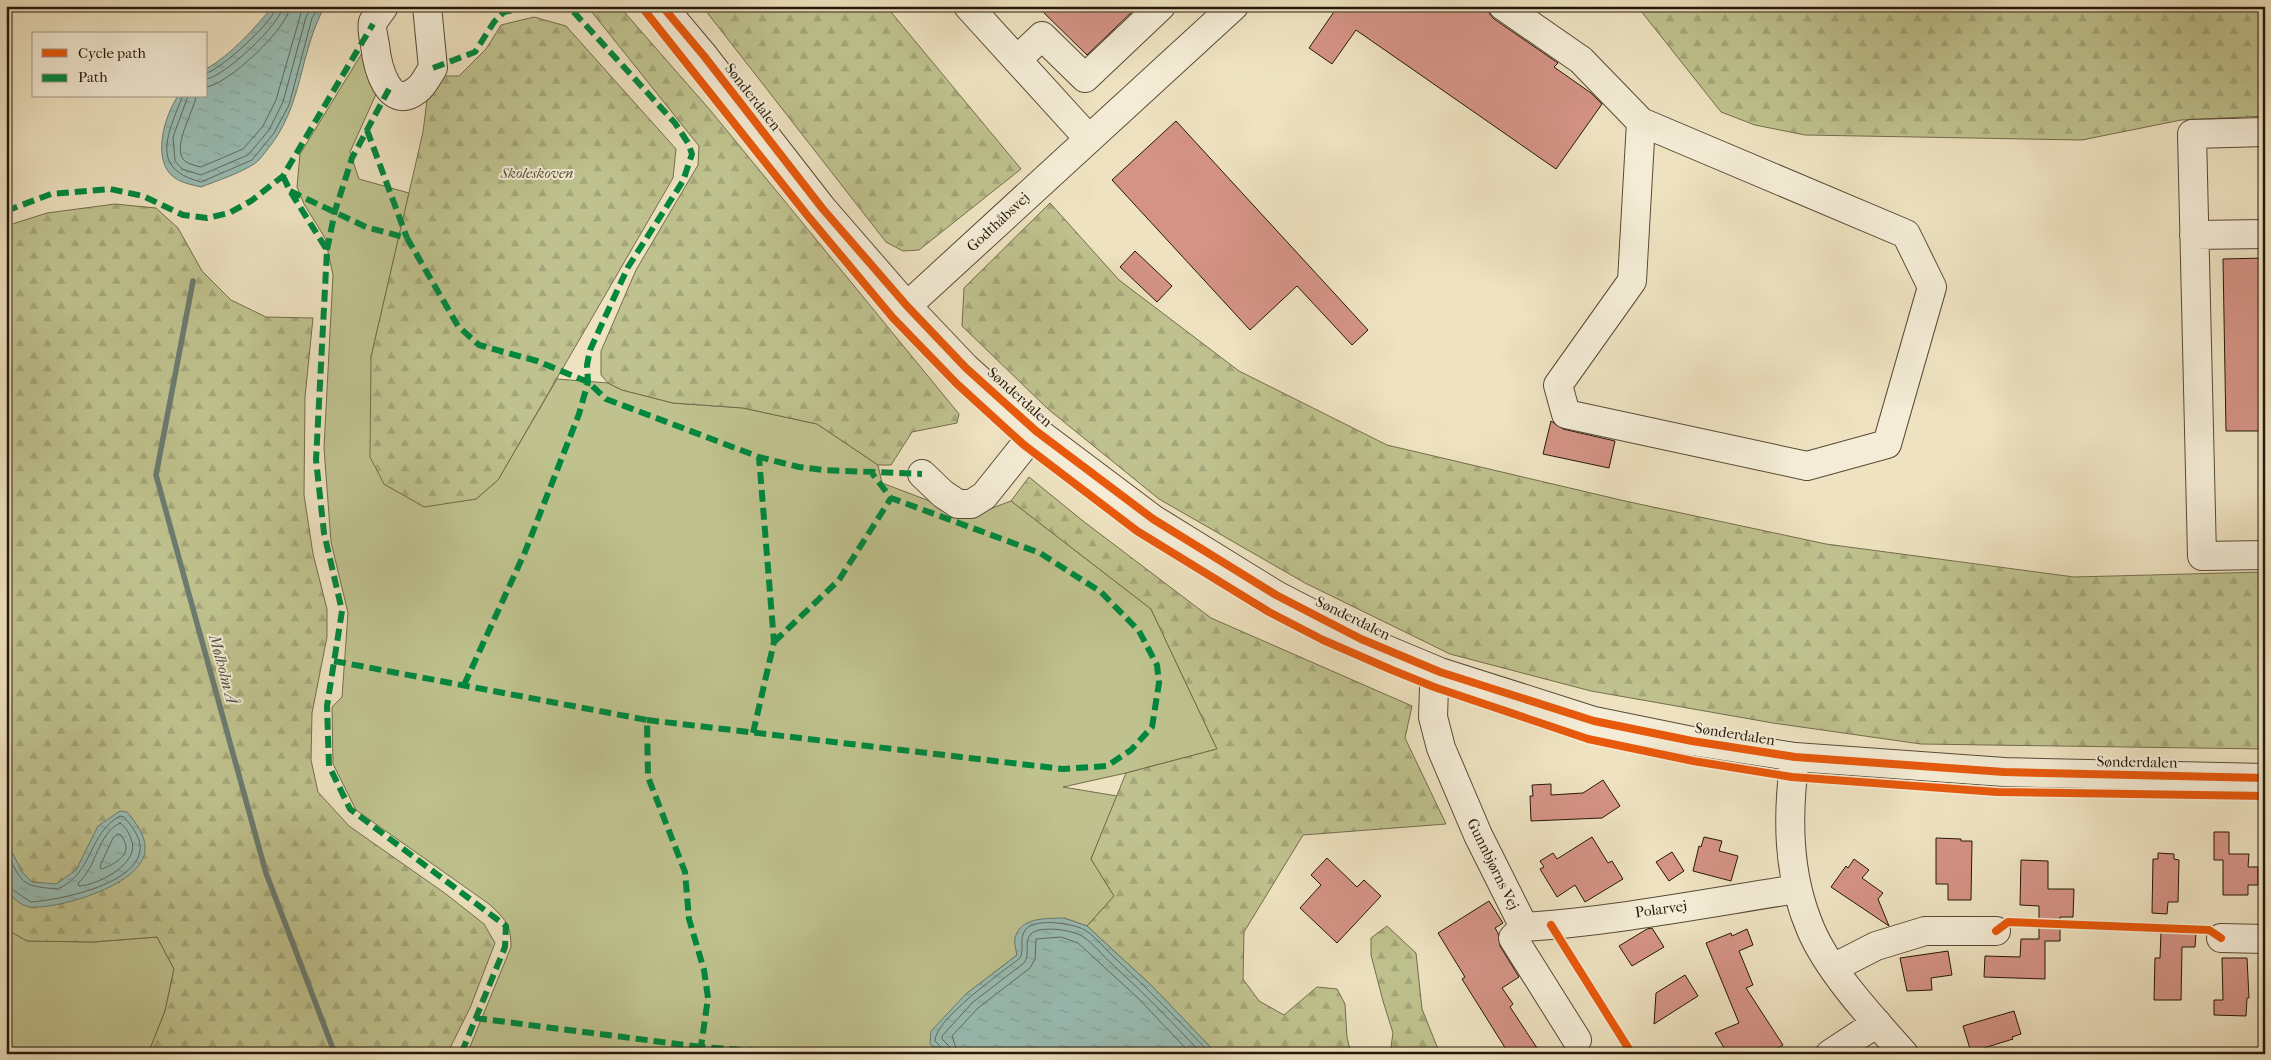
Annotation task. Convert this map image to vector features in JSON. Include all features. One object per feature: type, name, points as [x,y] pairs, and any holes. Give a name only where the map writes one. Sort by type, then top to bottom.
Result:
[{"type":"street","points":[[384,6],[372,24],[376,54],[382,79],[389,89],[400,96],[408,95],[418,90],[433,68],[427,6]]},
{"type":"street","name":"Sønderdalen","points":[[662,6],[704,56],[822,208],[907,306],[966,368],[1036,431],[1153,519],[1276,595],[1361,639],[1440,672],[1594,721],[1692,741],[1794,757],[2004,772],[2151,777],[2265,778]]},
{"type":"street","points":[[968,6],[1089,138]]},
{"type":"street","points":[[1017,60],[1042,36],[1084,78],[1162,6]]},
{"type":"street","name":"Godthåbsvej","points":[[907,306],[1234,6]]},
{"type":"street","points":[[1503,6],[1581,60],[1641,122],[1906,234],[1932,287],[1887,444],[1806,466],[1566,414],[1558,385],[1632,281],[1641,122]]},
{"type":"street","points":[[2265,132],[2192,134],[2202,556],[2265,555]]},
{"type":"street","points":[[2194,236],[2265,234]]},
{"type":"street","points":[[922,474],[943,494],[958,504],[971,504],[984,496],[1036,431]]},
{"type":"street","name":"Gunnbjørns Vej","points":[[1440,672],[1434,687],[1433,717],[1441,748],[1478,835],[1524,926],[1513,938],[1577,1040]]},
{"type":"street","points":[[1794,757],[1789,821],[1797,889],[1811,930],[1833,968],[1876,1023],[1904,1054]]},
{"type":"street","name":"Polarvej","points":[[1524,926],[1629,914],[1797,889]]},
{"type":"street","points":[[1833,968],[1876,946],[1925,931],[1996,931]]},
{"type":"street","points":[[2221,938],[2265,939]]},
{"type":"street","points":[[1830,1054],[1876,1023]]},
{"type":"green space","points":[[587,6],[619,6],[710,110],[959,414],[957,423],[912,432],[891,465],[878,465],[817,424],[743,408],[673,403],[622,390],[608,383],[601,375],[601,351],[636,270],[698,165],[699,146]]},
{"type":"green space","points":[[702,6],[886,6],[1021,169],[919,250],[903,251],[886,242]]},
{"type":"green space","points":[[1637,6],[2265,6],[2265,116],[2181,120],[2082,140],[1805,135],[1755,125],[1721,112]]},
{"type":"green space","name":"Skoleskoven","points":[[534,17],[566,26],[676,149],[673,178],[498,480],[476,499],[424,507],[384,484],[370,457],[371,357],[423,132],[427,100],[443,76],[459,76],[486,49],[501,25]]},
{"type":"green space","points":[[367,45],[377,92],[350,152],[359,179],[409,193],[371,357],[384,484],[424,506],[476,499],[498,480],[557,379],[608,383],[622,390],[673,403],[743,408],[817,424],[878,465],[882,483],[956,511],[987,510],[1011,501],[1151,609],[1217,749],[1126,773],[1063,787],[1117,796],[1091,859],[1114,896],[1087,926],[1064,918],[1015,938],[1017,955],[966,994],[941,1053],[949,1054],[467,1054],[511,947],[508,927],[503,918],[489,904],[356,810],[333,764],[332,707],[342,697],[348,613],[331,542],[324,448],[333,275],[325,238],[304,204],[297,187],[300,154]]},
{"type":"green space","points":[[1050,203],[1119,280],[1239,371],[1387,445],[1625,501],[1826,544],[2074,577],[2265,572],[2265,749],[1921,744],[1773,723],[1591,691],[1450,654],[1305,583],[1159,499],[1048,409],[962,326],[964,288]]},
{"type":"green space","points":[[115,204],[156,208],[178,228],[202,271],[231,300],[266,317],[313,318],[305,397],[304,495],[313,554],[327,609],[327,637],[312,713],[311,760],[318,792],[349,826],[446,894],[484,924],[495,943],[470,1008],[447,1054],[148,1054],[165,1011],[174,969],[157,937],[93,942],[27,941],[6,929],[6,226],[47,213]]},
{"type":"green space","points":[[1029,477],[1083,521],[1211,618],[1412,706],[1405,738],[1446,824],[1303,835],[1244,932],[1243,979],[1259,1001],[1284,1015],[1317,987],[1337,989],[1345,1004],[1347,1037],[1351,1054],[1217,1054],[1152,986],[1087,926],[1114,896],[1091,859],[1126,773],[1217,749],[1151,609],[1011,501]]},
{"type":"green space","points":[[1387,926],[1416,953],[1422,1009],[1440,1054],[1390,1054],[1393,1033],[1371,955],[1371,938]]},
{"type":"green space","points":[[6,929],[27,941],[93,942],[157,937],[174,969],[165,1011],[148,1054],[6,1054]]},
{"type":"water","points":[[273,6],[325,6],[316,24],[288,115],[279,133],[259,160],[242,171],[201,187],[178,180],[168,171],[163,161],[162,138],[168,115],[177,98],[208,98],[208,68],[233,49]]},
{"type":"water","points":[[120,811],[127,812],[139,829],[144,839],[145,849],[141,862],[131,873],[117,883],[80,899],[44,907],[28,907],[6,890],[6,840],[22,872],[32,882],[56,884],[76,870],[98,826]]},
{"type":"water","points":[[1064,918],[1087,926],[1152,986],[1217,1054],[949,1054],[941,1053],[930,1044],[931,1031],[966,994],[1017,955],[1015,938],[1023,926],[1035,920]]},
{"type":"building","points":[[1037,6],[1138,6],[1087,55]]},
{"type":"building","points":[[1338,6],[1488,6],[1489,13],[1494,19],[1558,63],[1554,67],[1591,93],[1602,104],[1556,169],[1356,30],[1332,64],[1309,48]]},
{"type":"building","points":[[1176,121],[1368,330],[1352,345],[1297,286],[1250,330],[1112,180]]},
{"type":"building","points":[[1135,251],[1172,286],[1157,302],[1120,267]]},
{"type":"building","points":[[2265,258],[2265,431],[2226,431],[2223,259]]},
{"type":"building","points":[[1551,421],[1563,429],[1615,441],[1609,468],[1543,454]]},
{"type":"building","points":[[1603,780],[1620,806],[1602,818],[1531,821],[1530,796],[1533,796],[1532,785],[1551,784],[1551,795],[1583,793]]},
{"type":"building","points":[[2214,832],[2229,832],[2229,854],[2249,854],[2248,867],[2258,867],[2258,885],[2248,885],[2248,895],[2223,895],[2223,860],[2214,860]]},
{"type":"building","points":[[1592,837],[1608,863],[1612,861],[1623,879],[1585,902],[1575,885],[1557,897],[1540,869],[1544,867],[1540,861],[1553,853],[1557,859]]},
{"type":"building","points":[[1704,837],[1722,841],[1719,851],[1738,856],[1731,881],[1693,871],[1699,846],[1701,847]]},
{"type":"building","points":[[1936,838],[1972,841],[1971,900],[1948,900],[1948,884],[1936,884]]},
{"type":"building","points":[[1672,852],[1684,871],[1669,881],[1656,862]]},
{"type":"building","points":[[2158,853],[2174,854],[2174,859],[2179,860],[2178,902],[2168,902],[2167,914],[2152,913],[2153,859],[2158,859]]},
{"type":"building","points":[[1327,858],[1357,887],[1364,880],[1381,896],[1337,943],[1300,908],[1321,885],[1311,875]]},
{"type":"building","points":[[1854,859],[1869,870],[1862,878],[1883,893],[1878,899],[1889,926],[1831,887],[1846,866],[1848,868]]},
{"type":"building","points":[[2021,860],[2048,861],[2048,889],[2074,889],[2073,917],[2060,917],[2060,941],[2045,941],[2045,979],[1984,977],[1985,956],[2020,957],[2021,939],[2039,939],[2039,906],[2020,905]]},
{"type":"building","points":[[1489,901],[1503,923],[1495,928],[1498,933],[1500,946],[1519,977],[1502,988],[1513,1004],[1510,1007],[1541,1054],[1509,1054],[1462,979],[1465,977],[1438,933]]},
{"type":"building","points":[[1652,928],[1664,947],[1632,966],[1619,946],[1647,929]]},
{"type":"building","points":[[1747,929],[1753,945],[1739,951],[1753,985],[1746,988],[1783,1045],[1768,1054],[1728,1054],[1715,1033],[1739,1023],[1706,943],[1731,933],[1732,936]]},
{"type":"building","points":[[2161,932],[2196,933],[2195,947],[2182,947],[2181,1000],[2154,1000],[2155,958],[2160,958]]},
{"type":"building","points":[[1948,951],[1952,975],[1931,978],[1932,990],[1907,991],[1900,958]]},
{"type":"building","points":[[2222,958],[2247,958],[2249,998],[2247,998],[2246,1016],[2214,1015],[2214,1000],[2223,1000]]},
{"type":"building","points":[[1685,975],[1698,996],[1654,1024],[1656,993]]},
{"type":"building","points":[[2014,1011],[2021,1034],[2012,1037],[2013,1039],[1971,1052],[1963,1026]]},
{"type":"waterway","name":"Mølholm Å","points":[[193,281],[156,475],[266,873],[335,1054]]},
{"type":"marked path","points":[[433,68],[475,52],[494,22],[504,12],[534,6]]},
{"type":"marked path","points":[[464,685],[525,552],[579,414],[588,382],[587,365],[590,350],[628,267],[683,181],[692,154],[688,143],[675,123],[571,9],[562,6]]},
{"type":"marked path","points":[[6,211],[51,194],[110,189],[143,196],[183,215],[207,218],[229,213],[251,201],[283,176],[373,24]]},
{"type":"marked path","points":[[327,250],[335,211],[352,158],[389,89]]},
{"type":"marked path","points":[[367,130],[407,238]]},
{"type":"marked path","points":[[283,176],[290,191],[327,250],[316,460],[324,533],[342,611],[327,706],[329,766],[350,809],[506,926],[505,947],[461,1054]]},
{"type":"marked path","points":[[290,191],[366,227],[407,238],[458,326],[479,345],[537,361],[588,382],[606,399],[759,457],[799,467],[823,470],[922,474]]},
{"type":"marked path","points":[[753,733],[774,642],[759,457]]},
{"type":"marked path","points":[[647,720],[1063,769],[1107,766],[1131,750],[1152,727],[1159,683],[1157,665],[1139,631],[1101,592],[1040,553],[891,498],[871,472]]},
{"type":"marked path","points":[[774,642],[839,580],[891,498]]},
{"type":"marked path","points":[[334,661],[647,720],[648,777],[685,872],[689,919],[704,970],[708,998],[701,1047],[798,1054]]},
{"type":"marked path","points":[[475,1018],[701,1047]]},
{"type":"cycle path","points":[[641,6],[807,215],[893,318],[957,384],[1024,445],[1137,531],[1269,612],[1323,640],[1434,687],[1588,739],[1693,761],[1792,777],[1997,792],[2265,796]]},
{"type":"cycle path","points":[[662,6],[704,56],[822,208],[907,306],[966,368],[1036,431],[1153,519],[1276,595],[1361,639],[1440,672],[1594,721],[1692,741],[1795,757],[2004,772],[2265,778]]},
{"type":"cycle path","points":[[1996,931],[2008,922],[2209,930],[2221,938]]},
{"type":"cycle path","points":[[1551,925],[1632,1054]]}]
